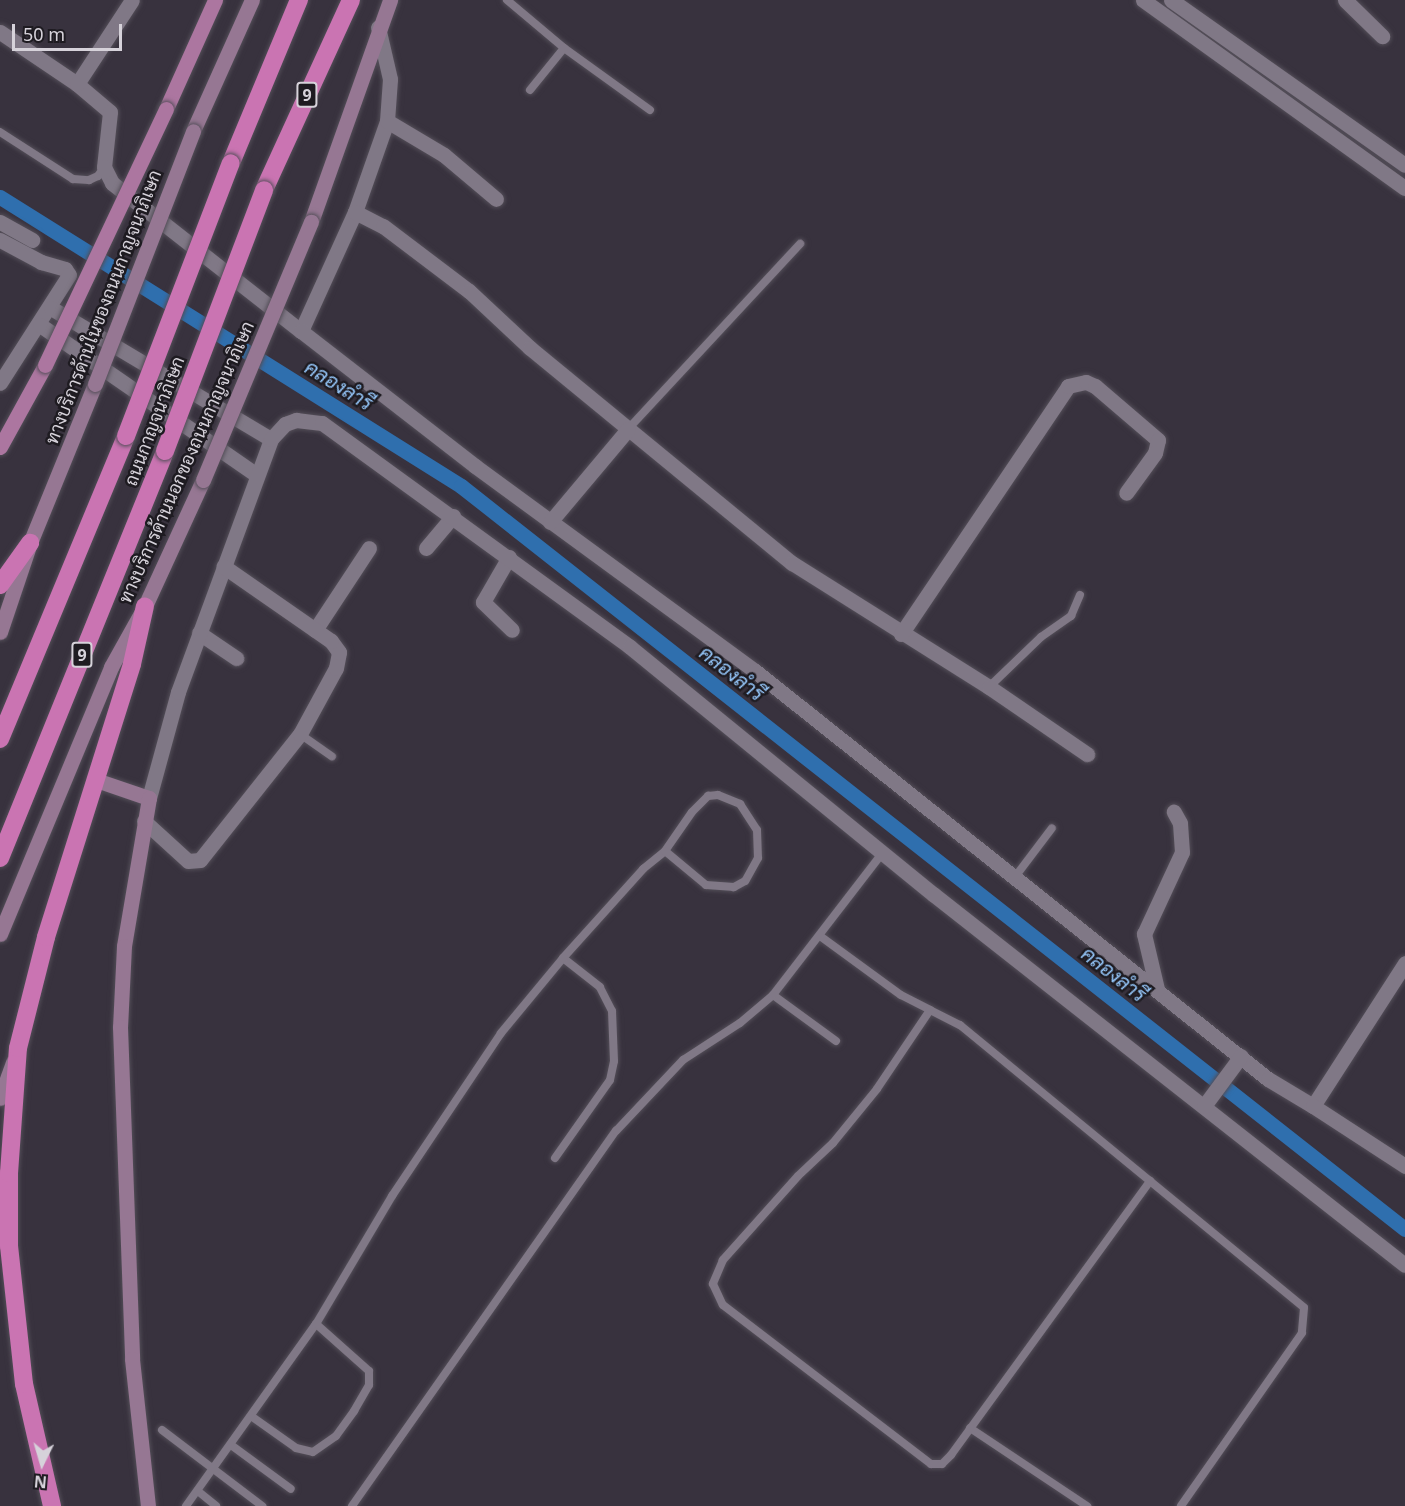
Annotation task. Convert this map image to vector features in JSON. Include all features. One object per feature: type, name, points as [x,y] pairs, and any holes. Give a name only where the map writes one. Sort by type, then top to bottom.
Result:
[{"type":"highway","name":"ถนนกาญจนาภิเษก","points":[[0,739],[126,436],[231,163],[299,0]]},
{"type":"highway","name":"ถนนกาญจนาภิเษก","points":[[0,858],[165,451],[264,190],[351,0]]},
{"type":"highway","points":[[0,585],[30,543]]},
{"type":"highway","points":[[52,1506],[24,1384],[9,1246],[10,1162],[18,1048],[46,937],[96,780],[145,606]]},
{"type":"main road","points":[[0,447],[45,365],[215,0]]},
{"type":"main road","name":"ทางบริการด้านในของถนนกาญจนาภิเษก","points":[[0,632],[30,543],[95,384],[193,131],[252,0]]},
{"type":"main road","name":"ทางบริการด้านนอกของถนนกาญจนาภิเษก","points":[[0,933],[111,667],[145,606],[203,480],[311,222],[378,27],[390,0]]},
{"type":"main road","points":[[96,780],[148,798],[124,946],[120,1087],[134,1380],[148,1506]]},
{"type":"main road","points":[[0,1098],[18,1048]]},
{"type":"street","points":[[76,84],[132,0]]},
{"type":"street","points":[[1143,0],[1405,188]]},
{"type":"street","points":[[1171,0],[1405,165]]},
{"type":"street","points":[[1345,0],[1382,36]]},
{"type":"street","points":[[306,335],[355,212],[387,121],[390,79],[378,27]]},
{"type":"street","points":[[0,32],[76,84],[110,112],[104,167],[112,183],[129,199],[550,522],[755,672],[1157,990],[1236,1062],[1313,1106],[1405,1166]]},
{"type":"street","points":[[387,121],[444,155],[496,199]]},
{"type":"street","points":[[355,212],[383,225],[469,291],[530,348],[792,563],[901,634],[989,687],[1087,754]]},
{"type":"street","points":[[0,222],[32,240]]},
{"type":"street","points":[[0,240],[68,272],[51,308],[0,383]]},
{"type":"street","points":[[51,308],[271,439]]},
{"type":"street","points":[[40,325],[257,475]]},
{"type":"street","points":[[901,634],[1068,386],[1086,382],[1095,386],[1158,440],[1155,453],[1126,493]]},
{"type":"street","points":[[148,798],[199,633],[271,439],[285,424],[296,420],[322,423],[453,516],[630,647],[883,852],[1206,1103],[1405,1265]]},
{"type":"street","points":[[550,522],[628,429]]},
{"type":"street","points":[[426,548],[453,516]]},
{"type":"street","points":[[315,630],[369,548]]},
{"type":"street","points":[[509,557],[483,602],[512,630]]},
{"type":"street","points":[[144,821],[188,861],[200,860],[300,734],[325,691],[339,658],[336,646],[223,566]]},
{"type":"street","points":[[199,633],[236,658]]},
{"type":"street","points":[[1157,990],[1144,934],[1182,852],[1180,823],[1174,812]]},
{"type":"street","points":[[1313,1106],[1405,963]]},
{"type":"street","points":[[1206,1103],[1236,1062]]},
{"type":"lane","points":[[507,0],[564,48],[650,110]]},
{"type":"lane","points":[[530,90],[564,48]]},
{"type":"lane","points":[[0,132],[73,179],[89,180],[98,176],[104,167]]},
{"type":"lane","points":[[628,429],[800,244]]},
{"type":"lane","points":[[989,687],[1041,637],[1071,616],[1080,595]]},
{"type":"lane","points":[[300,734],[332,756]]},
{"type":"lane","points":[[186,1506],[199,1492],[316,1324],[392,1196],[501,1033],[563,958],[643,869],[665,851],[708,796],[718,795],[740,804],[757,830],[758,858],[746,881],[734,887],[706,885],[665,851]]},
{"type":"lane","points":[[1015,877],[1052,828]]},
{"type":"lane","points":[[352,1506],[616,1131],[683,1060],[740,1023],[773,995],[883,852]]},
{"type":"lane","points":[[820,936],[901,995],[960,1025],[1304,1308],[1306,1320],[1302,1333],[1181,1506]]},
{"type":"lane","points":[[555,1158],[610,1080],[614,1061],[612,1011],[600,987],[563,958]]},
{"type":"lane","points":[[773,995],[836,1041]]},
{"type":"lane","points":[[930,1010],[877,1089],[833,1143],[798,1176],[723,1260],[713,1284],[723,1305],[931,1464],[942,1464],[1150,1181]]},
{"type":"lane","points":[[250,1416],[296,1448],[313,1452],[336,1436],[354,1411],[369,1385],[369,1371],[316,1324]]},
{"type":"lane","points":[[970,1428],[1087,1506]]},
{"type":"lane","points":[[162,1430],[262,1506]]},
{"type":"lane","points":[[231,1445],[291,1489]]},
{"type":"lane","points":[[199,1492],[216,1506]]},
{"type":"waterway","name":"คลองลำรี","points":[[0,197],[461,486],[1405,1229]]}]
